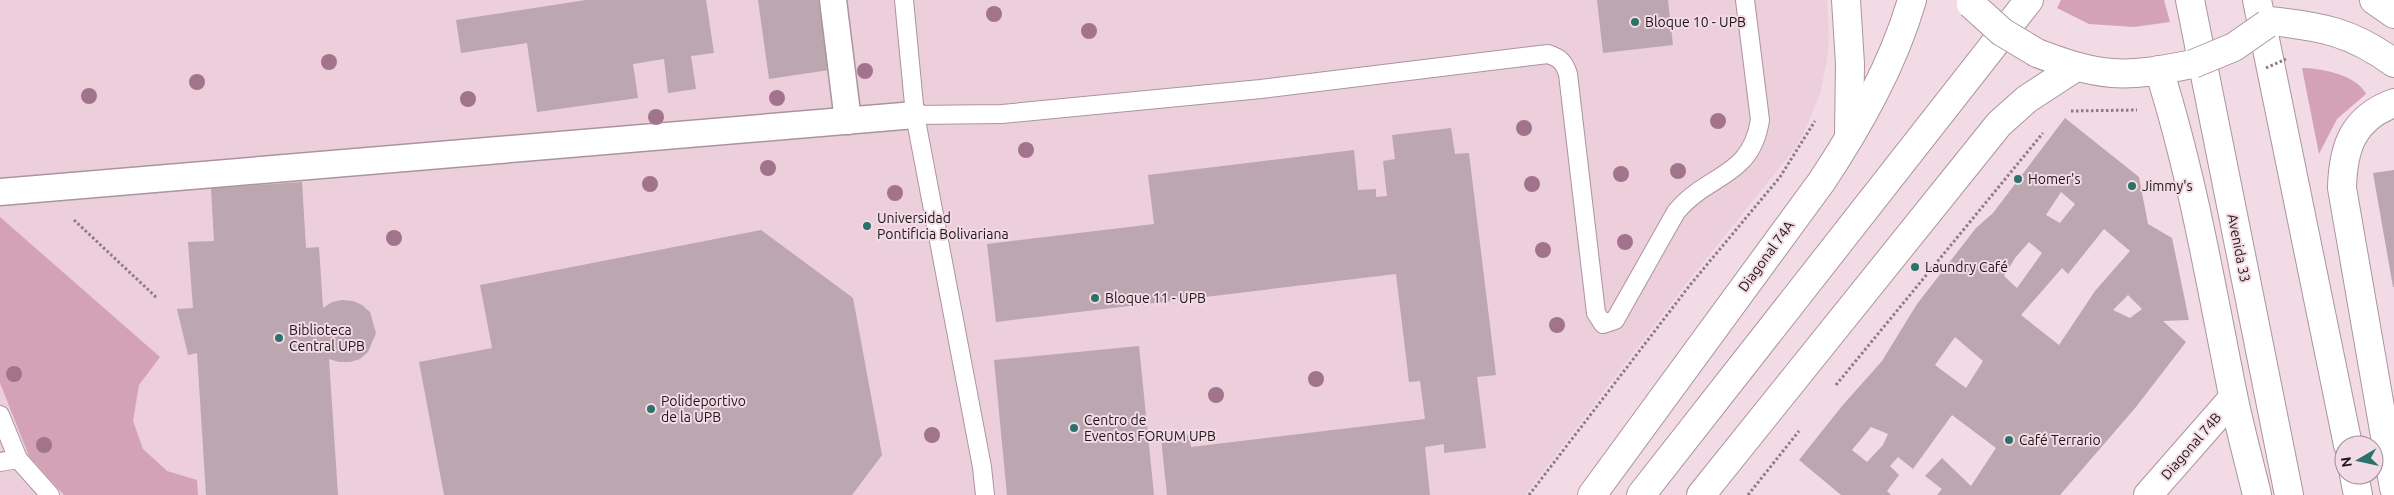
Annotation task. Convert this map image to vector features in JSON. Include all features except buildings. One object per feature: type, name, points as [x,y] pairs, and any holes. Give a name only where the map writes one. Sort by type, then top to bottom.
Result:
[{"type":"main road","points":[[1846,0],[1850,64],[1849,140]]},
{"type":"main road","name":"Diagonal 74A","points":[[1592,495],[1822,181],[1849,140],[1887,66],[1912,0]]},
{"type":"main road","points":[[1641,495],[2028,0]]},
{"type":"main road","name":"Avenida 33","points":[[2190,0],[2289,495]]},
{"type":"main road","points":[[1970,2],[2002,32],[2037,53],[2076,67],[2113,73],[2159,70],[2193,64],[2234,46],[2264,15],[2289,0]]},
{"type":"main road","points":[[2374,0],[2394,14]]},
{"type":"main road","points":[[2264,15],[2330,29],[2358,41],[2394,63]]},
{"type":"main road","points":[[2264,15],[2346,435]]},
{"type":"main road","points":[[1701,495],[2000,124],[2027,99],[2076,67]]},
{"type":"main road","points":[[2159,70],[2186,163],[2200,223],[2234,398],[2257,495]]},
{"type":"main road","points":[[2394,103],[2380,108],[2362,122],[2350,140],[2343,163],[2342,188],[2394,488]]},
{"type":"main road","name":"Diagonal 74B","points":[[2148,495],[2234,398]]},
{"type":"street","points":[[833,0],[848,121]]},
{"type":"street","points":[[0,192],[915,115]]},
{"type":"lane","points":[[904,0],[915,115],[982,467],[985,495]]},
{"type":"lane","points":[[915,115],[1002,114],[1241,91],[1548,54],[1558,58],[1565,64],[1568,74],[1596,313],[1603,324],[1615,320],[1680,207],[1696,192],[1736,168],[1752,149],[1758,135],[1760,120],[1745,0]]},
{"type":"lane","points":[[0,415],[18,459],[50,495]]},
{"type":"lane","points":[[0,462],[18,459]]},
{"type":"path","points":[[1529,495],[1690,285],[1780,177],[1815,120],[1817,112]]},
{"type":"path","points":[[1834,388],[2048,126]]},
{"type":"path","points":[[41,188],[157,298]]},
{"type":"path","points":[[1748,495],[1803,426]]},
{"type":"shaded area","name":"Universidad Pontificia Bolivariana","points":[[0,0],[1827,0],[1829,35],[1827,61],[1820,94],[1803,135],[1793,151],[1686,284],[1525,495],[0,495]]},
{"type":"shaded area","points":[[2061,0],[2164,0],[2170,22],[2134,27],[2089,24],[2057,8]]},
{"type":"shaded area","points":[[2302,68],[2319,69],[2347,77],[2361,87],[2366,94],[2337,119],[2319,154]]},
{"type":"shaded area","points":[[0,217],[160,357],[139,385],[133,421],[143,449],[167,471],[197,480],[198,495],[64,495],[29,456],[0,383]]},
{"type":"place","name":"Bloque 10 - UPB","points":[[1635,22]]},
{"type":"place","name":"Homer's","points":[[2018,179]]},
{"type":"place","name":"Jimmy's","points":[[2132,186]]},
{"type":"place","name":"Universidad Pontificia Bolivariana","points":[[867,226]]},
{"type":"place","name":"Laundry Café","points":[[1915,267]]},
{"type":"place","name":"Bloque 11 - UPB","points":[[1095,298]]},
{"type":"place","name":"Biblioteca Central UPB","points":[[279,338]]},
{"type":"place","name":"Polideportivo de la UPB","points":[[651,409]]},
{"type":"place","name":"Centro de Eventos FORUM UPB","points":[[1074,428]]},
{"type":"place","name":"Café Terrario","points":[[2009,440]]}]
